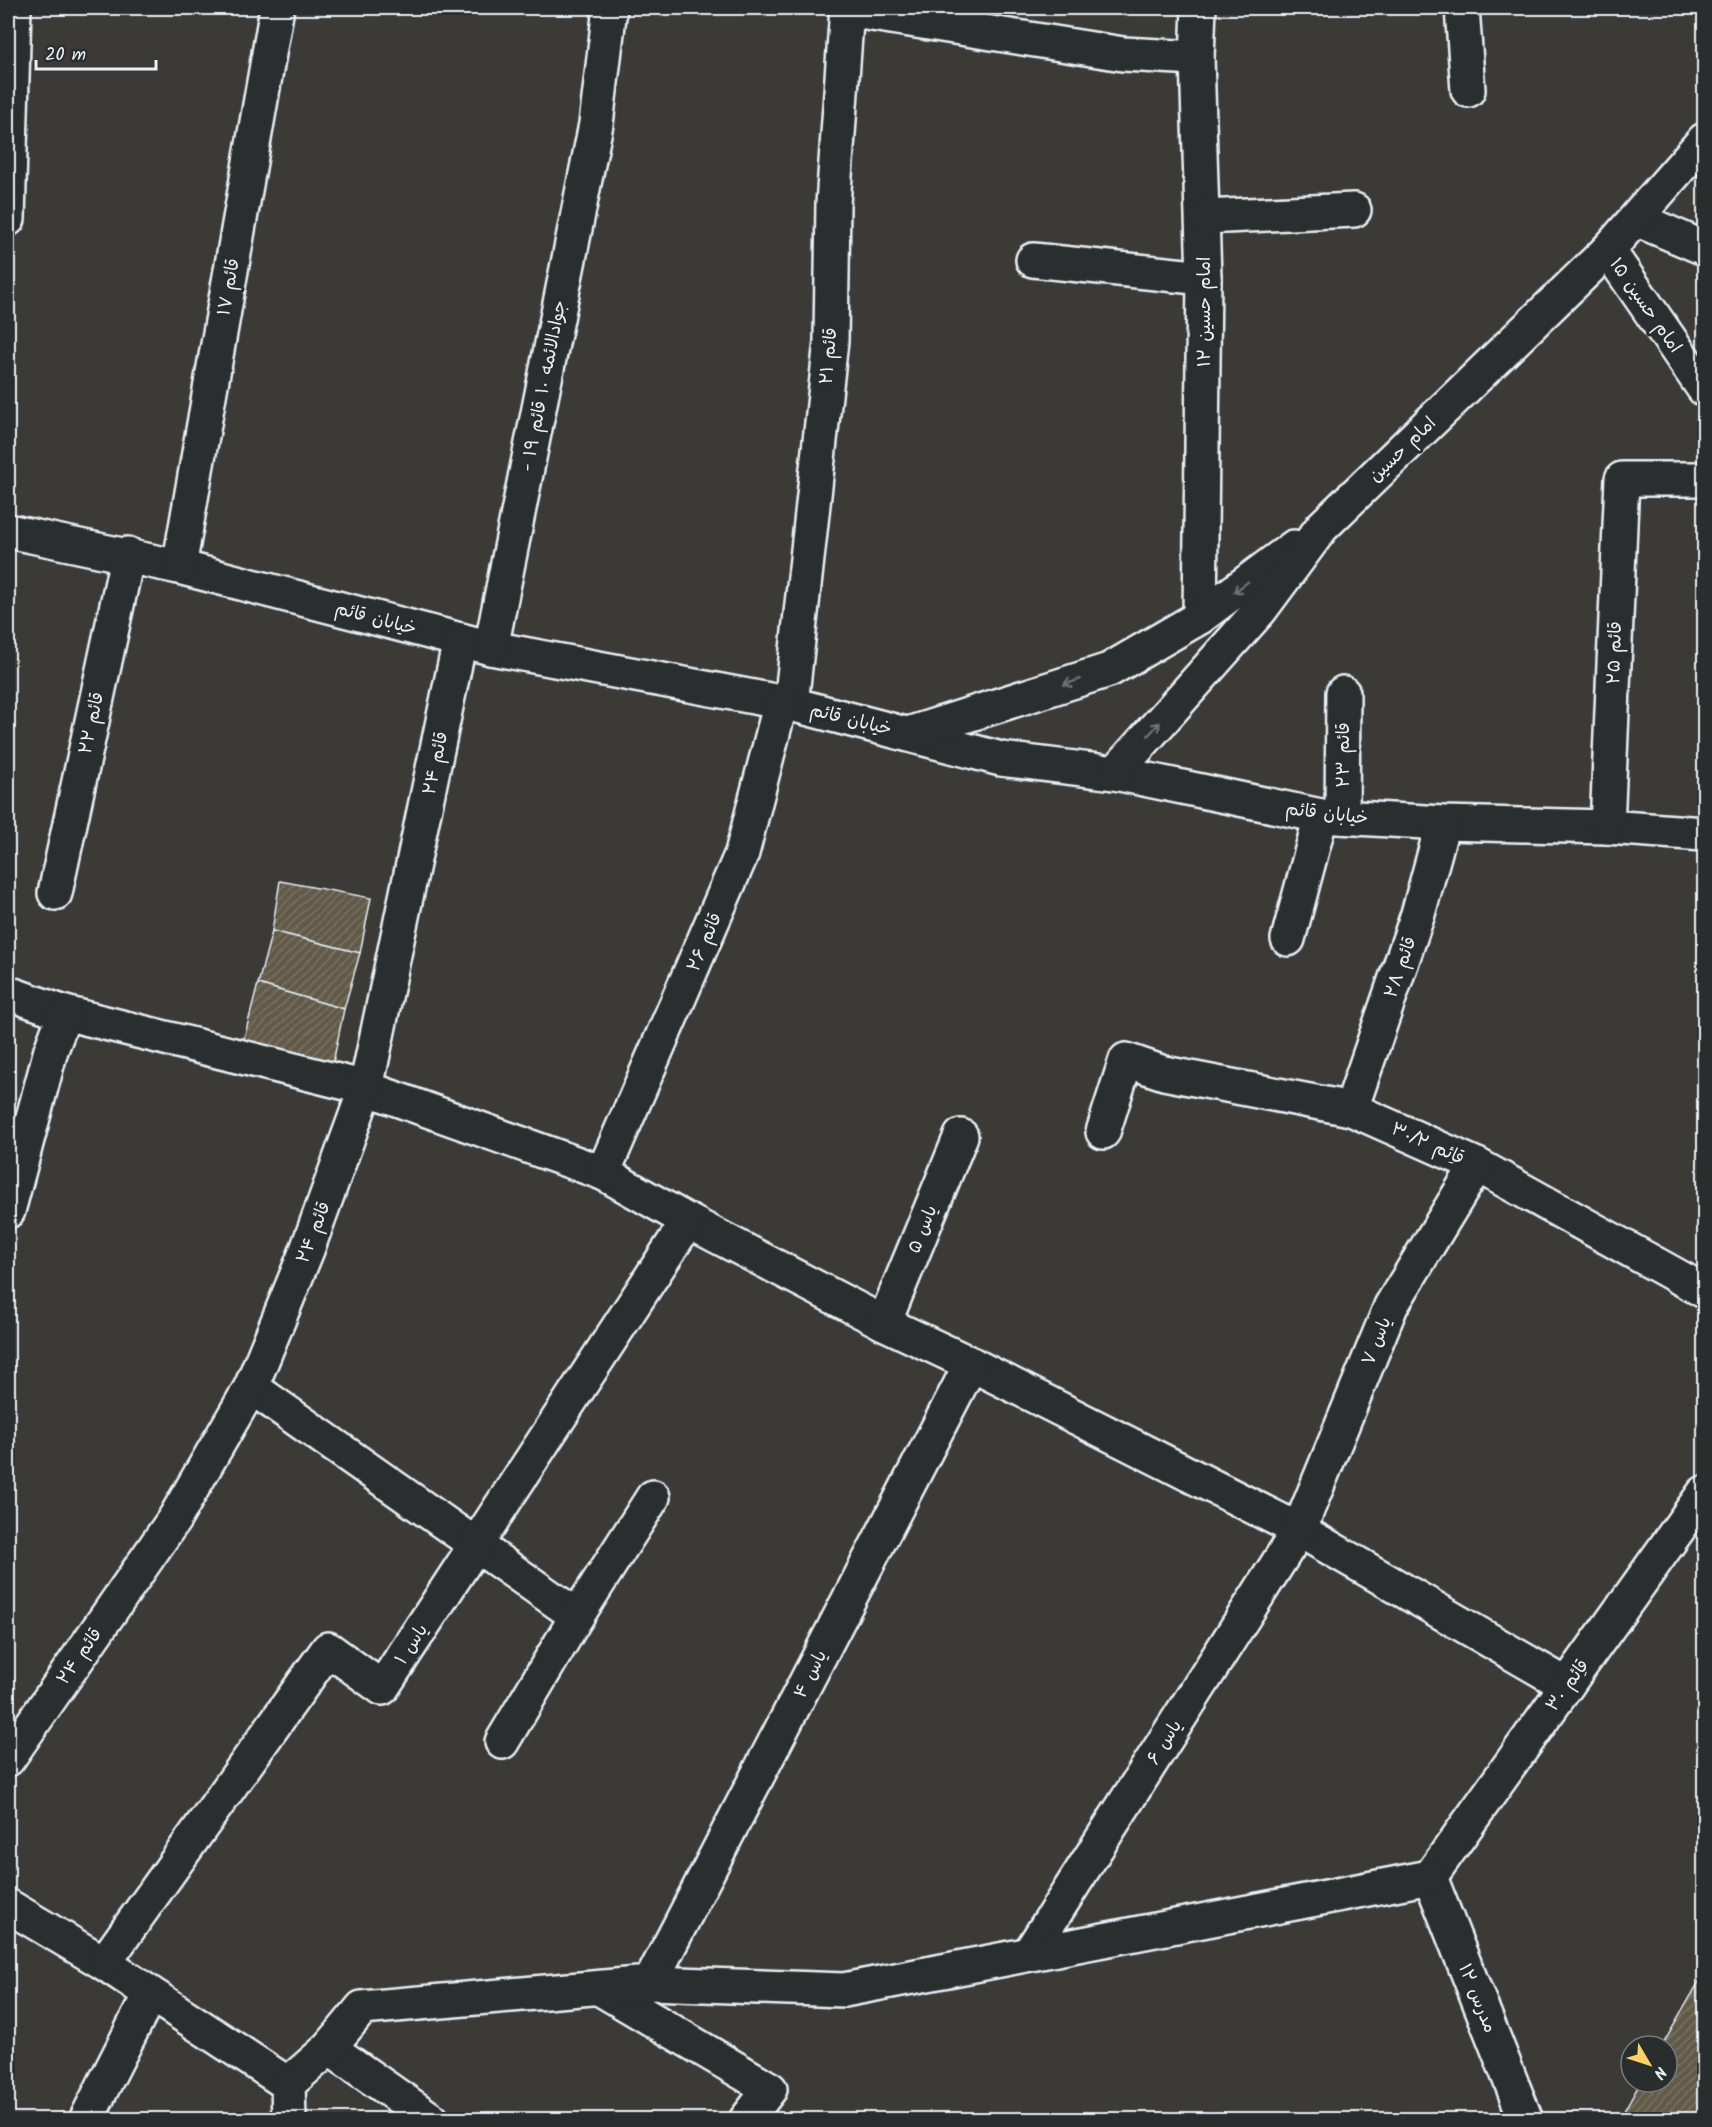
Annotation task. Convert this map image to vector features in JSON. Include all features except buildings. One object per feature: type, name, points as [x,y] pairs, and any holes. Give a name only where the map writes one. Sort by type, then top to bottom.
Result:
[{"type":"street","points":[[8,219],[14,8]]},
{"type":"street","name":"قائم ۱۷","points":[[179,567],[277,8]]},
{"type":"street","name":"- جوادالائمه ۱۰ قائم ۱۹","points":[[476,644],[596,124],[610,8]]},
{"type":"street","name":"امام حسین ۱۲","points":[[1199,8],[1197,58],[1204,217],[1200,617]]},
{"type":"street","points":[[1462,8],[1468,90]]},
{"type":"street","points":[[847,9],[1123,54],[1197,58]]},
{"type":"street","name":"قائم ۲۱","points":[[786,703],[831,341],[833,204],[847,9]]},
{"type":"street","name":"امام حسین","points":[[1115,773],[1261,609],[1322,527],[1608,250],[1704,140]]},
{"type":"street","points":[[1204,217],[1354,210]]},
{"type":"street","points":[[1636,219],[1704,248]]},
{"type":"street","name":"امام حسین ۱۵","points":[[1608,250],[1704,389]]},
{"type":"street","points":[[1033,260],[1204,278]]},
{"type":"street","name":"قائم ۲۵","points":[[1607,827],[1622,479],[1704,479]]},
{"type":"street","points":[[908,734],[1109,670],[1200,617],[1322,527]]},
{"type":"street","name":"خیابان قائم","points":[[8,531],[128,554],[476,644],[786,703],[1001,759],[1115,773],[1332,816],[1443,824],[1607,827],[1704,834]]},
{"type":"street","name":"قائم ۲۲","points":[[55,893],[128,554]]},
{"type":"street","name":"قائم ۲۴","points":[[8,1759],[175,1518],[251,1387],[307,1250],[366,1088],[476,644]]},
{"type":"street","name":"قائم ۲۳","points":[[1288,939],[1332,816],[1343,693]]},
{"type":"street","name":"قائم ۲۶","points":[[603,1173],[742,853],[786,703]]},
{"type":"street","name":"قائم ۲۸","points":[[1351,1109],[1418,914],[1443,824]]},
{"type":"street","points":[[8,993],[65,1013],[366,1088],[603,1173],[688,1221],[884,1323],[971,1364],[1299,1530],[1568,1685]]},
{"type":"street","points":[[8,1211],[51,1050],[65,1013]]},
{"type":"street","name":"قاِئم ۳۰/۲","points":[[1103,1132],[1126,1060],[1164,1073],[1351,1109],[1477,1165],[1704,1291]]},
{"type":"street","name":"یاس ۵","points":[[884,1323],[960,1136]]},
{"type":"street","name":"یاس ۷","points":[[1299,1530],[1390,1306],[1477,1165]]},
{"type":"street","name":"یاس ۱","points":[[104,1963],[328,1649],[382,1688],[688,1221]]},
{"type":"street","name":"یاس ۴","points":[[650,1983],[971,1364]]},
{"type":"street","points":[[251,1387],[577,1616]]},
{"type":"street","name":"قاِئم ۳۰","points":[[1430,1877],[1704,1493]]},
{"type":"street","points":[[502,1742],[577,1616],[653,1497]]},
{"type":"street","name":"یاس ۶","points":[[1029,1954],[1299,1530]]},
{"type":"street","points":[[288,2084],[329,2048],[362,2008],[650,1983],[844,1990],[1430,1877]]},
{"type":"street","name":"مدرس ۱۲","points":[[1430,1877],[1526,2120]]},
{"type":"street","points":[[8,1906],[104,1963],[288,2084]]},
{"type":"street","points":[[599,1988],[770,2089],[746,2120]]},
{"type":"street","points":[[86,2120],[150,1994]]},
{"type":"street","points":[[329,2048],[432,2120]]},
{"type":"street","points":[[288,2084],[289,2120]]}]
